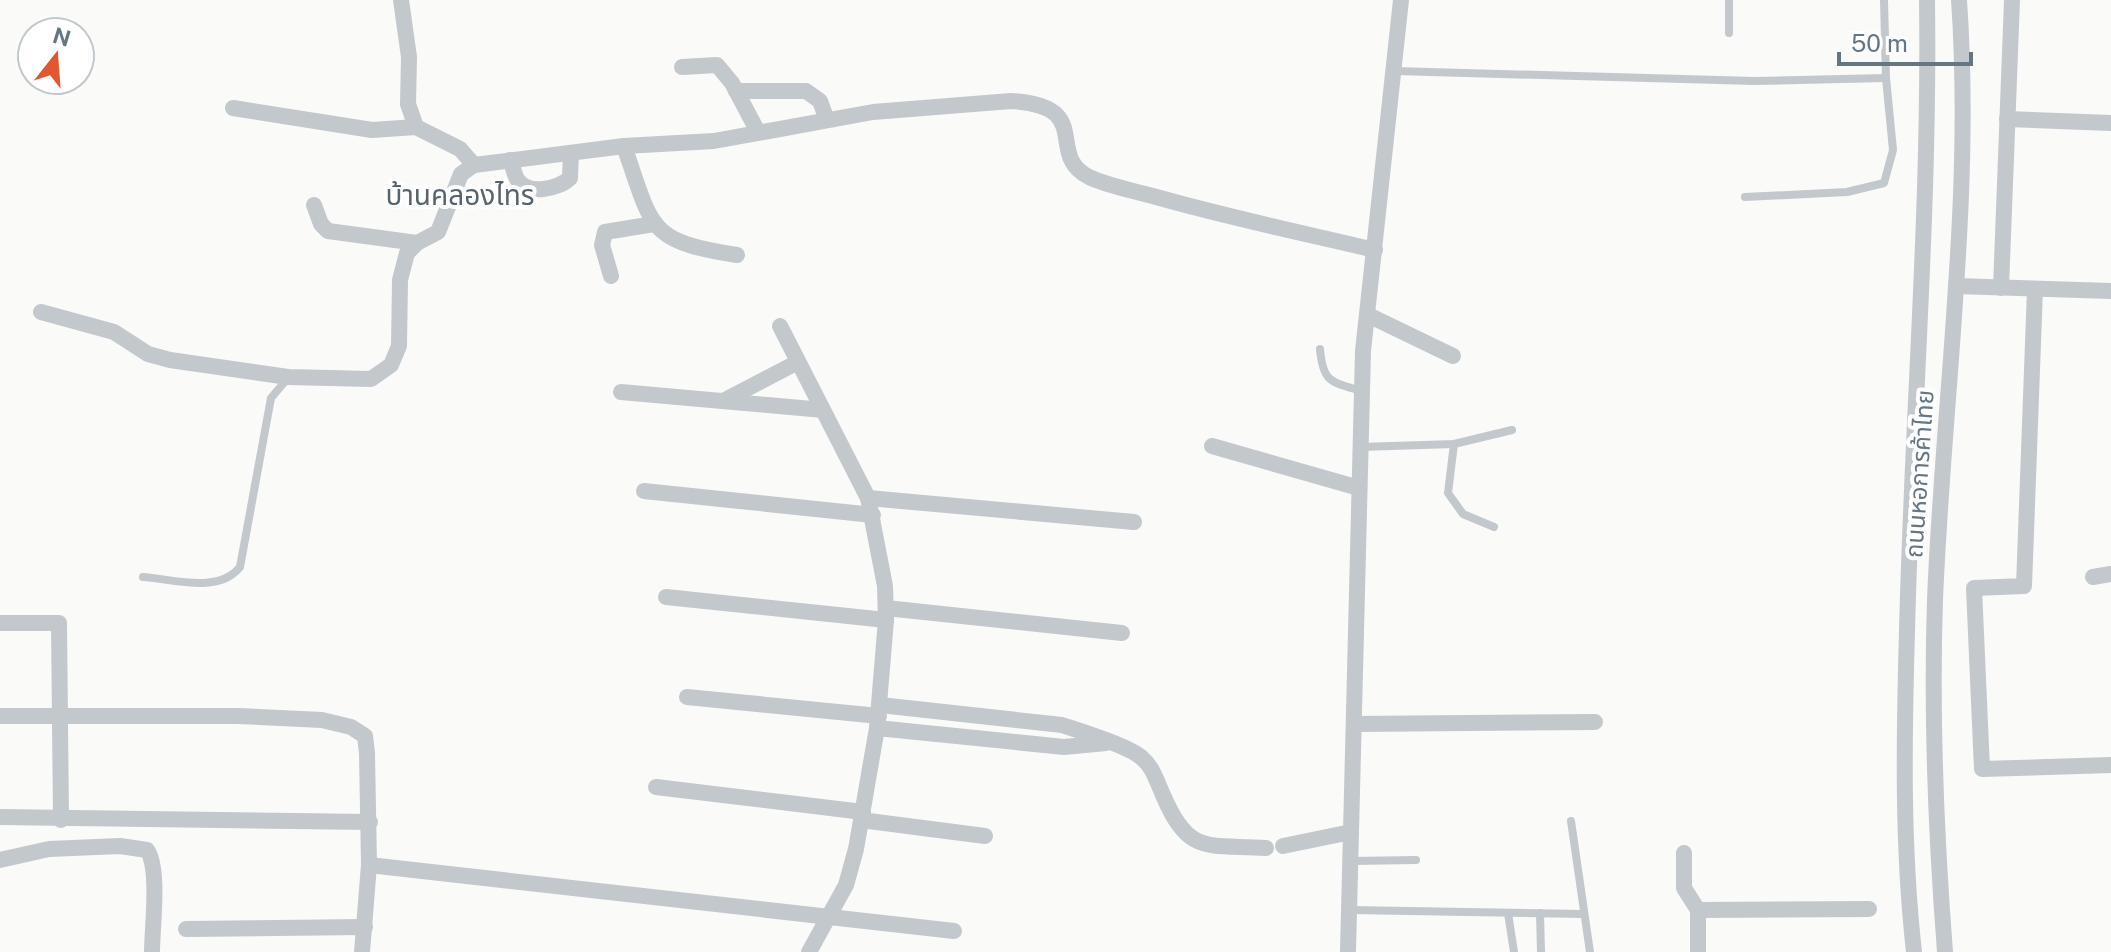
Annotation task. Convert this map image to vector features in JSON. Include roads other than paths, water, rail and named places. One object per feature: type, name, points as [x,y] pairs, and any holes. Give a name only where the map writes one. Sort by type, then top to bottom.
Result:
[{"type":"street","points":[[401,0],[409,57],[408,104],[416,127]]},
{"type":"street","points":[[1348,952],[1362,391],[1401,0]]},
{"type":"street","name":"ถนนหอการค้าไทย","points":[[1914,952],[1904,870],[1904,740],[1911,461],[1929,140],[1927,0]]},
{"type":"street","name":"ถนนหอการค้าไทย","points":[[1945,952],[1936,841],[1935,599],[1956,286],[1959,0]]},
{"type":"street","points":[[2001,288],[2012,0]]},
{"type":"street","points":[[682,67],[717,65],[736,91],[758,132]]},
{"type":"street","points":[[736,91],[806,91],[820,101],[827,120]]},
{"type":"street","points":[[41,312],[114,332],[148,354],[170,360],[288,377],[371,379],[384,373],[399,346],[403,263],[417,243],[438,232],[461,174],[474,165],[624,146],[714,141],[827,120],[904,110],[1034,102],[1050,108],[1060,117],[1075,168],[1095,179],[1202,210],[1375,250]]},
{"type":"street","points":[[233,108],[372,130],[397,131],[416,127],[460,149],[474,165]]},
{"type":"street","points":[[2007,119],[2111,123]]},
{"type":"street","points":[[624,146],[654,224],[667,239],[680,245],[737,255]]},
{"type":"street","points":[[510,160],[518,180],[525,186],[538,189],[564,184],[570,178],[571,153]]},
{"type":"street","points":[[314,205],[321,224],[328,231],[417,243]]},
{"type":"street","points":[[611,276],[602,245],[605,232],[654,224]]},
{"type":"street","points":[[1956,286],[2111,291]]},
{"type":"street","points":[[2035,289],[2024,586],[1974,588],[1982,769],[2111,765]]},
{"type":"street","points":[[1368,315],[1453,356]]},
{"type":"street","points":[[780,326],[796,363],[868,498],[886,614],[879,716],[862,816],[846,885],[809,952]]},
{"type":"street","points":[[723,402],[796,363]]},
{"type":"street","points":[[621,392],[823,410]]},
{"type":"street","points":[[1212,446],[1359,488]]},
{"type":"street","points":[[644,491],[873,515]]},
{"type":"street","points":[[868,498],[1134,522]]},
{"type":"street","points":[[2093,577],[2111,574]]},
{"type":"street","points":[[666,597],[1122,633]]},
{"type":"street","points":[[0,623],[59,623],[61,820]]},
{"type":"street","points":[[687,697],[879,716],[1009,719],[1062,725],[1141,757],[1152,770],[1180,829],[1192,841],[1266,848]]},
{"type":"street","points":[[0,716],[238,716],[322,720],[351,727],[365,736],[370,822],[362,952]]},
{"type":"street","points":[[879,716],[1007,742],[1064,747],[1106,743]]},
{"type":"street","points":[[1007,742],[1009,719]]},
{"type":"street","points":[[1354,724],[1595,722]]},
{"type":"street","points":[[656,787],[985,836]]},
{"type":"street","points":[[0,817],[370,822]]},
{"type":"street","points":[[1283,846],[1351,832]]},
{"type":"street","points":[[0,860],[49,849],[120,846],[147,850],[152,857],[153,874],[152,952]]},
{"type":"street","points":[[1684,853],[1684,888],[1698,910],[1698,952]]},
{"type":"street","points":[[369,865],[954,931]]},
{"type":"street","points":[[1698,910],[1869,909]]},
{"type":"street","points":[[186,929],[365,927]]},
{"type":"lane","points":[[1729,0],[1729,33]]},
{"type":"lane","points":[[1745,197],[1847,192],[1884,183],[1893,150],[1886,78],[1884,0]]},
{"type":"lane","points":[[1395,71],[1754,81],[1886,78]]},
{"type":"lane","points":[[1320,349],[1327,378],[1362,391]]},
{"type":"lane","points":[[143,577],[212,583],[232,576],[240,567],[271,398],[288,377]]},
{"type":"lane","points":[[1360,447],[1454,444],[1512,430]]},
{"type":"lane","points":[[1454,444],[1448,493],[1463,514],[1494,527]]},
{"type":"lane","points":[[1571,821],[1590,952]]},
{"type":"lane","points":[[1351,861],[1416,860]]},
{"type":"lane","points":[[1349,910],[1583,914]]},
{"type":"lane","points":[[1508,913],[1514,952]]},
{"type":"lane","points":[[1540,913],[1541,952]]},
{"type":"district","name":"บ้านคลองไทร","points":[[460,195]]}]
